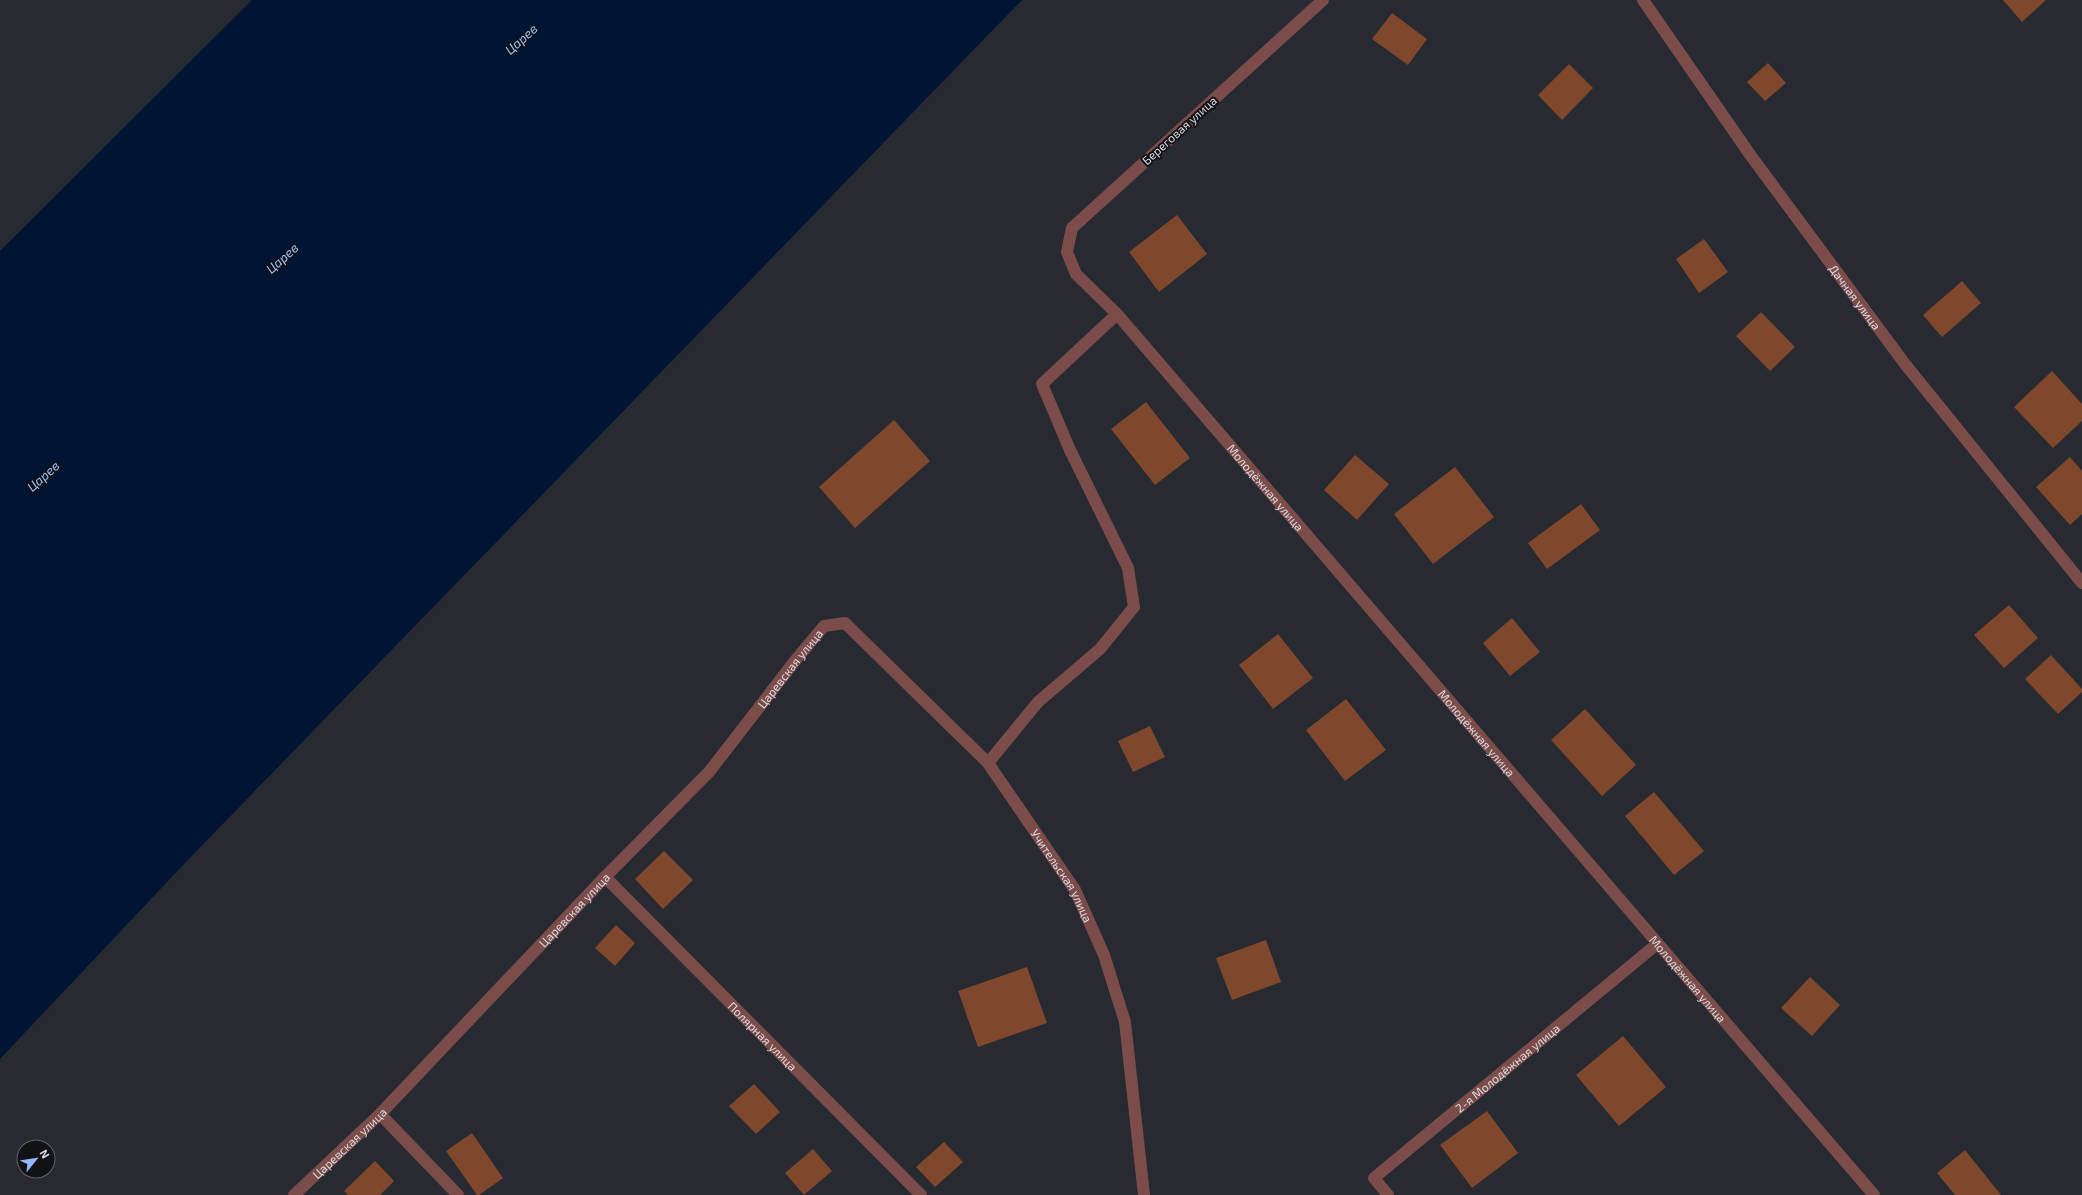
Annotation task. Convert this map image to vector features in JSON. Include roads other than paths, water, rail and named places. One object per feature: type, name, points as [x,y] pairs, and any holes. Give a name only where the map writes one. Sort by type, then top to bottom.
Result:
[{"type":"street","name":"Береговая улица","points":[[1076,274],[1066,252],[1072,228],[1323,0]]},
{"type":"street","name":"Дачная улица","points":[[1643,0],[1751,156],[1905,364],[2082,583]]},
{"type":"street","name":"Молодёжная улица","points":[[1076,274],[1116,314],[1874,1195]]},
{"type":"street","points":[[988,763],[1038,702],[1100,649],[1134,607],[1128,568],[1070,450],[1042,384],[1116,314]]},
{"type":"street","name":"Учительская улица","points":[[845,623],[988,763],[1075,890],[1104,955],[1125,1022],[1144,1195]]},
{"type":"street","name":"Царевская улица","points":[[294,1195],[380,1114],[605,876],[709,772],[798,657],[824,626],[845,623]]},
{"type":"street","name":"Полярная улица","points":[[605,876],[921,1195]]},
{"type":"street","name":"2-я Молодёжная улица","points":[[1388,1195],[1374,1178],[1657,944]]},
{"type":"street","points":[[380,1114],[458,1195]]},
{"type":"water","name":"Царев","points":[[252,0],[1022,0],[185,863],[0,1059],[0,251]]}]
